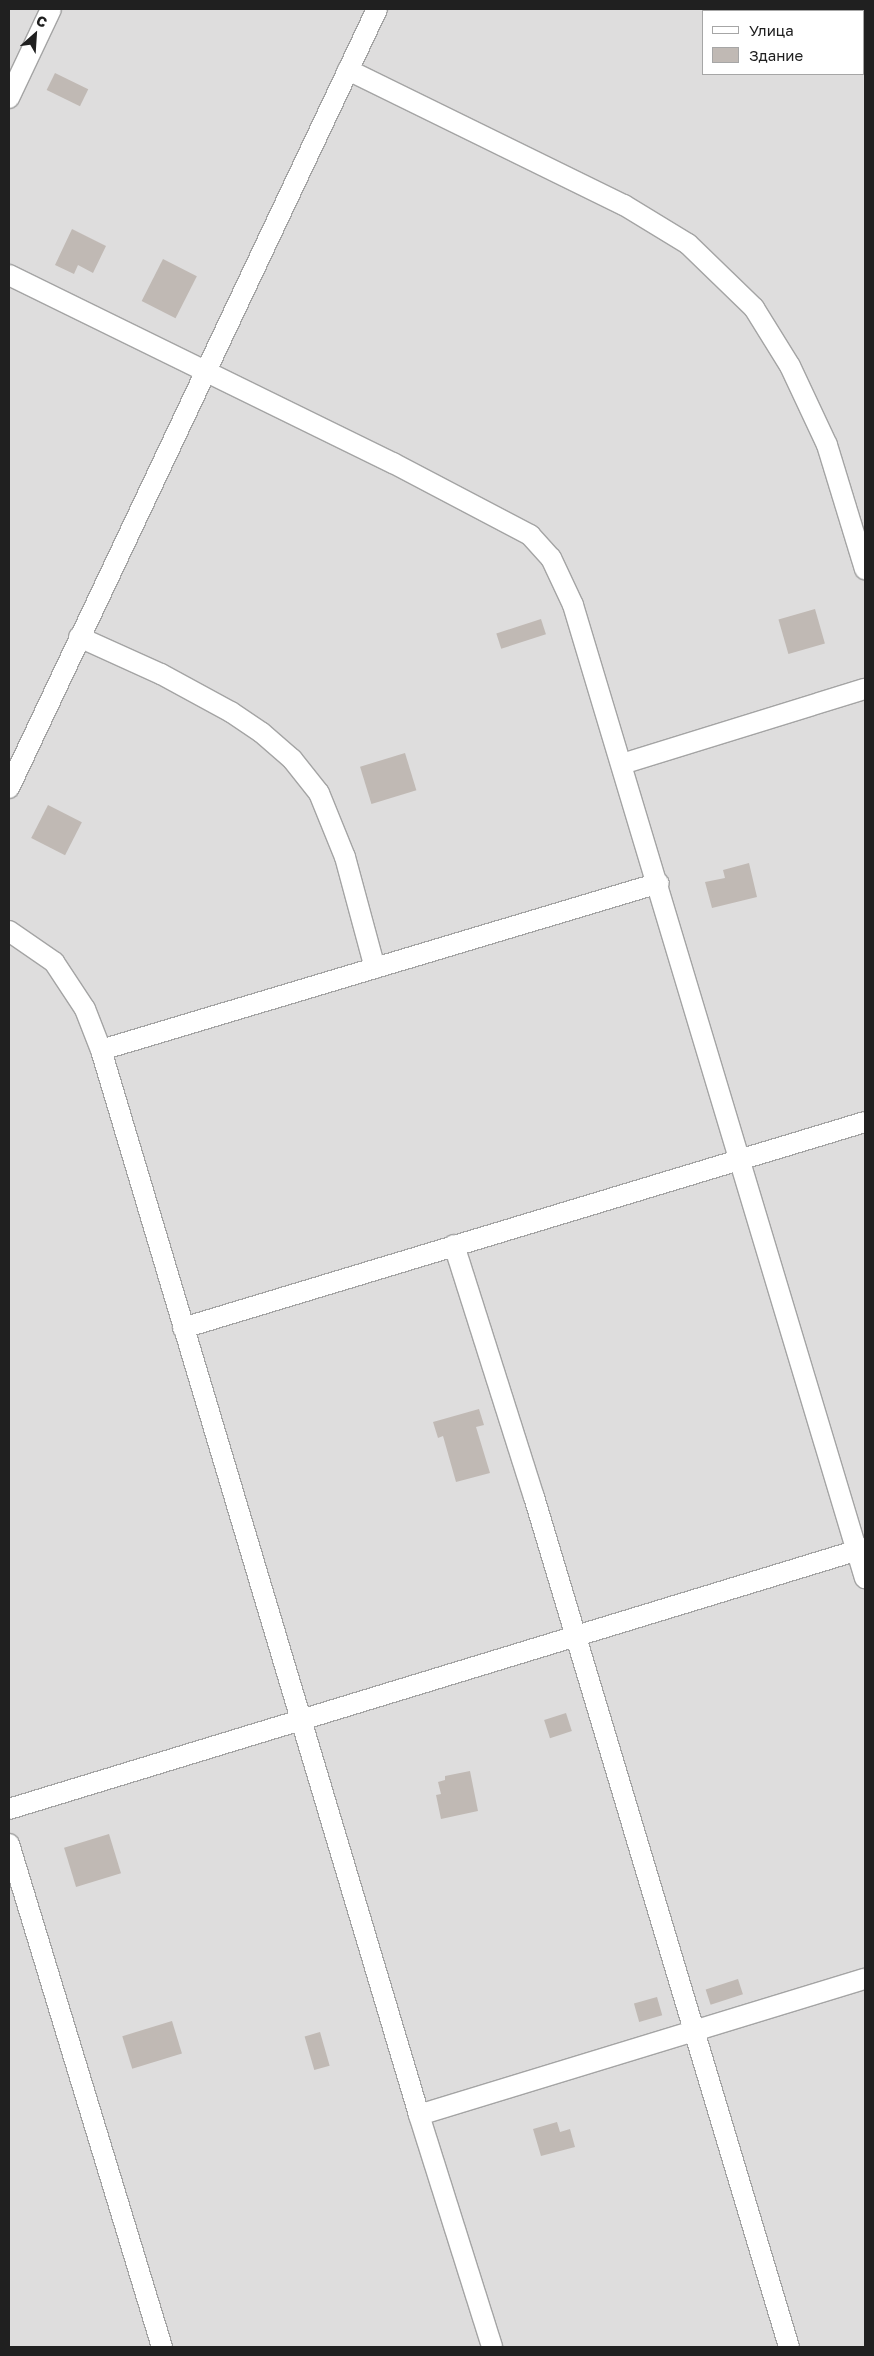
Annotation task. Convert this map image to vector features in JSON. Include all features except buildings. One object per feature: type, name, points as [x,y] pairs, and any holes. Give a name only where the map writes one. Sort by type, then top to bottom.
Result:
[{"type":"street","points":[[9,98],[51,9]]},
{"type":"street","points":[[9,788],[376,9]]},
{"type":"street","points":[[348,70],[624,205],[688,244],[754,308],[790,366],[827,445],[865,569]]},
{"type":"street","points":[[9,274],[206,371],[530,535],[551,558],[573,604],[740,1159],[861,1549],[865,1578]]},
{"type":"street","points":[[80,637],[161,674],[231,712],[262,733],[292,759],[319,793],[345,856],[376,968]]},
{"type":"street","points":[[622,764],[865,689]]},
{"type":"street","points":[[101,1050],[658,883]]},
{"type":"street","points":[[9,931],[54,962],[85,1009],[101,1050],[419,2115],[492,2347]]},
{"type":"street","points":[[183,1328],[865,1122]]},
{"type":"street","points":[[454,1245],[696,2029],[789,2347]]},
{"type":"street","points":[[9,1809],[861,1549]]},
{"type":"street","points":[[9,1844],[162,2347]]},
{"type":"street","points":[[419,2115],[865,1979]]},
{"type":"shaded area","points":[[9,9],[865,9],[865,2347],[9,2347]]}]
